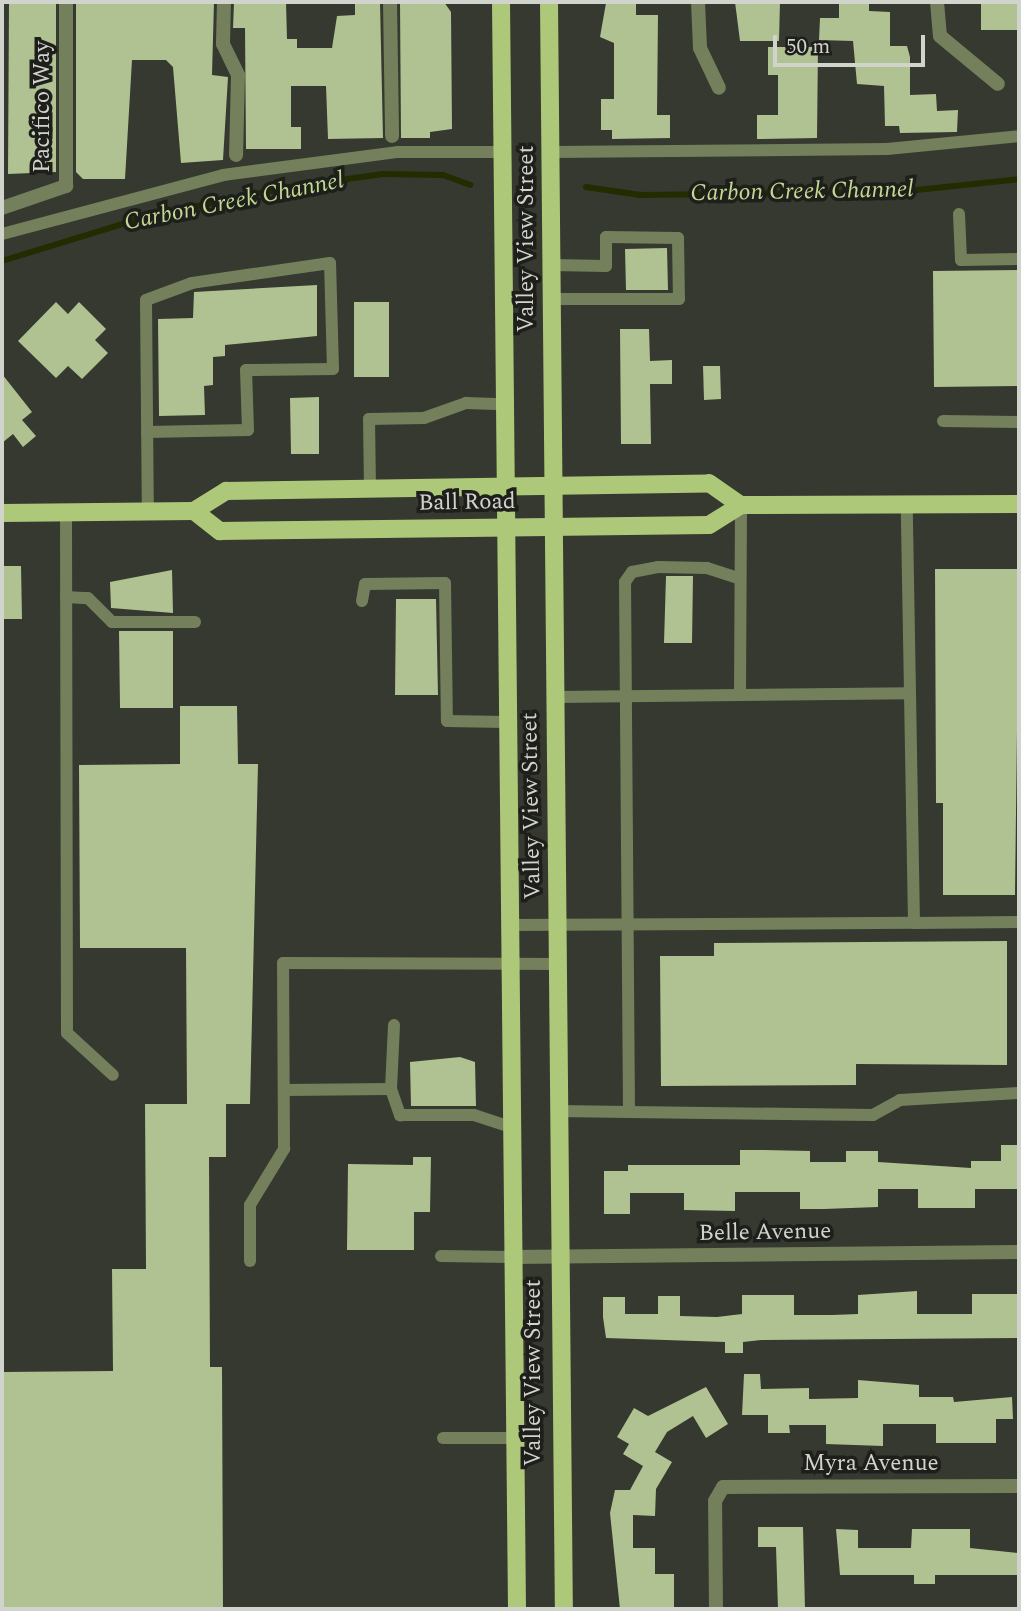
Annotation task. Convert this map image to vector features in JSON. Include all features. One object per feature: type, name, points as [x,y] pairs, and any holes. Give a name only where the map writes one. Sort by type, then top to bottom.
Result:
[{"type":"main road","name":"Valley View Street","points":[[501,2],[513,1438],[517,1609]]},
{"type":"main road","name":"Valley View Street","points":[[549,2],[558,925],[558,1259],[564,1609]]},
{"type":"main road","name":"Ball Road","points":[[709,482],[741,505],[709,525],[220,531],[194,511],[226,491],[554,485],[709,482]]},
{"type":"main road","points":[[741,505],[1019,504]]},
{"type":"main road","points":[[2,513],[194,511]]},
{"type":"street","name":"Pacifico Way","points":[[2,208],[66,186],[66,2]]},
{"type":"street","points":[[224,2],[223,44],[238,75],[236,155]]},
{"type":"street","points":[[390,2],[392,136]]},
{"type":"street","points":[[698,2],[700,48],[719,88]]},
{"type":"street","points":[[937,2],[940,36],[998,85]]},
{"type":"street","name":"Belle Avenue","points":[[512,1257],[558,1259],[1019,1252]]},
{"type":"street","name":"Myra Avenue","points":[[716,1609],[715,1500],[723,1487],[1019,1486]]},
{"type":"lane","points":[[551,152],[887,149],[1019,136]]},
{"type":"lane","points":[[2,234],[223,175],[398,152],[503,152]]},
{"type":"lane","points":[[959,214],[961,260],[1019,259]]},
{"type":"lane","points":[[552,265],[606,265],[606,237],[678,238],[679,299],[552,299]]},
{"type":"lane","points":[[147,432],[248,430],[246,370],[333,369],[330,263],[191,283],[146,300],[147,432],[148,511]]},
{"type":"lane","points":[[370,489],[369,419],[424,418],[466,403],[504,404]]},
{"type":"lane","points":[[943,422],[1019,422]]},
{"type":"lane","points":[[907,504],[914,923]]},
{"type":"lane","points":[[740,695],[741,505]]},
{"type":"lane","points":[[66,512],[67,1032],[113,1075]]},
{"type":"lane","points":[[629,1112],[625,925],[625,582],[632,572],[658,567],[707,568],[740,579]]},
{"type":"lane","points":[[362,601],[365,584],[445,583],[447,721],[506,722]]},
{"type":"lane","points":[[66,597],[88,598],[112,622],[195,622]]},
{"type":"lane","points":[[555,697],[910,694]]},
{"type":"lane","points":[[508,925],[1019,922]]},
{"type":"lane","points":[[250,1261],[250,1205],[284,1149],[283,963],[558,964]]},
{"type":"lane","points":[[394,1025],[391,1089],[400,1115],[474,1115],[510,1127]]},
{"type":"lane","points":[[284,1090],[391,1089]]},
{"type":"lane","points":[[557,1111],[873,1115],[900,1100],[1019,1093]]},
{"type":"lane","points":[[441,1256],[512,1257]]},
{"type":"lane","points":[[443,1438],[513,1438]]},
{"type":"building","points":[[9,2],[56,2],[56,172],[8,174]]},
{"type":"building","points":[[76,2],[214,2],[212,75],[228,77],[223,160],[181,163],[173,67],[166,60],[132,60],[125,179],[83,179],[76,172]]},
{"type":"building","points":[[234,2],[286,2],[287,39],[297,39],[297,48],[332,48],[337,16],[355,15],[355,2],[380,2],[383,138],[328,139],[326,86],[291,86],[291,127],[301,127],[301,149],[246,149],[245,28],[233,28]]},
{"type":"building","points":[[400,2],[444,2],[451,12],[452,129],[430,132],[430,138],[401,138]]},
{"type":"building","points":[[735,2],[780,2],[779,41],[740,41]]},
{"type":"building","points":[[839,2],[869,2],[869,11],[890,12],[890,46],[907,46],[910,57],[910,95],[936,94],[937,111],[958,110],[957,132],[900,133],[899,126],[885,126],[884,86],[857,84],[853,41],[819,40],[820,18],[839,18]]},
{"type":"building","points":[[981,2],[1019,2],[1019,30],[981,30]]},
{"type":"building","points":[[606,3],[636,3],[636,15],[658,15],[657,115],[670,115],[670,138],[612,139],[612,130],[601,130],[601,99],[614,99],[614,43],[600,37]]},
{"type":"building","points":[[768,47],[818,47],[817,138],[757,139],[757,115],[778,115],[778,75],[768,75]]},
{"type":"building","points":[[667,248],[668,290],[626,290],[625,249]]},
{"type":"building","points":[[1019,270],[1019,386],[934,387],[933,271]]},
{"type":"building","points":[[317,285],[317,336],[225,345],[225,356],[213,357],[213,385],[204,386],[205,415],[159,416],[158,319],[193,318],[194,292]]},
{"type":"building","points":[[56,302],[68,314],[79,302],[106,329],[95,340],[108,353],[82,379],[68,366],[56,378],[18,341]]},
{"type":"building","points":[[354,302],[389,302],[389,377],[354,377]]},
{"type":"building","points":[[620,329],[649,329],[650,361],[672,360],[672,384],[650,384],[651,444],[621,444]]},
{"type":"building","points":[[703,366],[720,366],[721,399],[704,400]]},
{"type":"building","points":[[2,374],[32,412],[22,420],[36,436],[23,447],[13,434],[2,443]]},
{"type":"building","points":[[319,397],[319,454],[291,454],[290,398]]},
{"type":"building","points":[[2,566],[21,566],[22,619],[2,619]]},
{"type":"building","points":[[935,569],[1019,569],[1015,895],[943,895],[943,803],[936,803]]},
{"type":"building","points":[[172,570],[173,613],[111,608],[110,582]]},
{"type":"building","points":[[666,576],[693,576],[692,643],[664,643]]},
{"type":"building","points":[[396,599],[436,599],[438,695],[395,695]]},
{"type":"building","points":[[119,631],[173,631],[173,708],[120,708]]},
{"type":"building","points":[[180,706],[237,706],[238,764],[258,764],[250,1104],[226,1104],[226,1157],[209,1157],[210,1367],[222,1367],[223,1609],[2,1609],[2,1372],[113,1371],[112,1269],[146,1269],[145,1104],[187,1104],[186,948],[80,948],[79,765],[180,764]]},
{"type":"building","points":[[1007,941],[1007,1065],[856,1064],[856,1085],[661,1086],[660,956],[714,956],[714,943]]},
{"type":"building","points":[[460,1057],[475,1062],[476,1106],[411,1106],[410,1062]]},
{"type":"building","points":[[1001,1145],[1019,1145],[1019,1189],[975,1189],[975,1208],[918,1208],[918,1189],[878,1189],[878,1207],[824,1209],[800,1209],[800,1192],[735,1192],[735,1211],[684,1210],[684,1193],[630,1193],[630,1214],[604,1214],[604,1171],[628,1171],[628,1165],[740,1165],[740,1150],[764,1150],[810,1151],[810,1162],[846,1162],[846,1151],[878,1151],[878,1162],[971,1168],[971,1161],[1001,1161]]},
{"type":"building","points":[[413,1157],[431,1157],[430,1212],[414,1212],[414,1250],[347,1250],[348,1164],[413,1165]]},
{"type":"building","points":[[917,1291],[917,1314],[972,1314],[972,1294],[1019,1294],[1019,1338],[761,1340],[743,1342],[743,1353],[725,1353],[725,1342],[606,1338],[603,1317],[603,1297],[625,1297],[625,1314],[658,1314],[658,1296],[680,1296],[680,1316],[717,1317],[742,1314],[742,1295],[794,1295],[794,1315],[832,1315],[858,1314],[858,1295]]},
{"type":"building","points":[[744,1374],[760,1374],[761,1389],[809,1388],[809,1399],[858,1398],[858,1380],[919,1385],[919,1397],[953,1397],[954,1402],[1012,1397],[1013,1419],[996,1419],[996,1443],[936,1443],[936,1424],[883,1424],[883,1446],[826,1444],[826,1425],[789,1425],[790,1433],[768,1433],[768,1415],[742,1415]]},
{"type":"building","points":[[706,1387],[728,1424],[706,1438],[693,1416],[667,1432],[655,1452],[672,1462],[656,1489],[655,1516],[633,1515],[633,1548],[655,1548],[655,1574],[674,1574],[674,1609],[620,1609],[610,1513],[615,1490],[630,1490],[643,1466],[623,1454],[629,1444],[617,1437],[634,1408],[648,1416]]},
{"type":"building","points":[[758,1527],[803,1527],[805,1609],[778,1609],[776,1547],[758,1547]]},
{"type":"building","points":[[836,1529],[858,1530],[858,1548],[911,1548],[912,1529],[970,1529],[970,1548],[1019,1553],[1019,1575],[935,1575],[935,1584],[914,1584],[914,1575],[840,1575]]},
{"type":"waterway","name":"Carbon Creek Channel","points":[[2,261],[148,216],[290,187],[383,174],[443,175],[470,185]]},
{"type":"waterway","name":"Carbon Creek Channel","points":[[586,187],[640,195],[898,192],[1019,179]]}]
